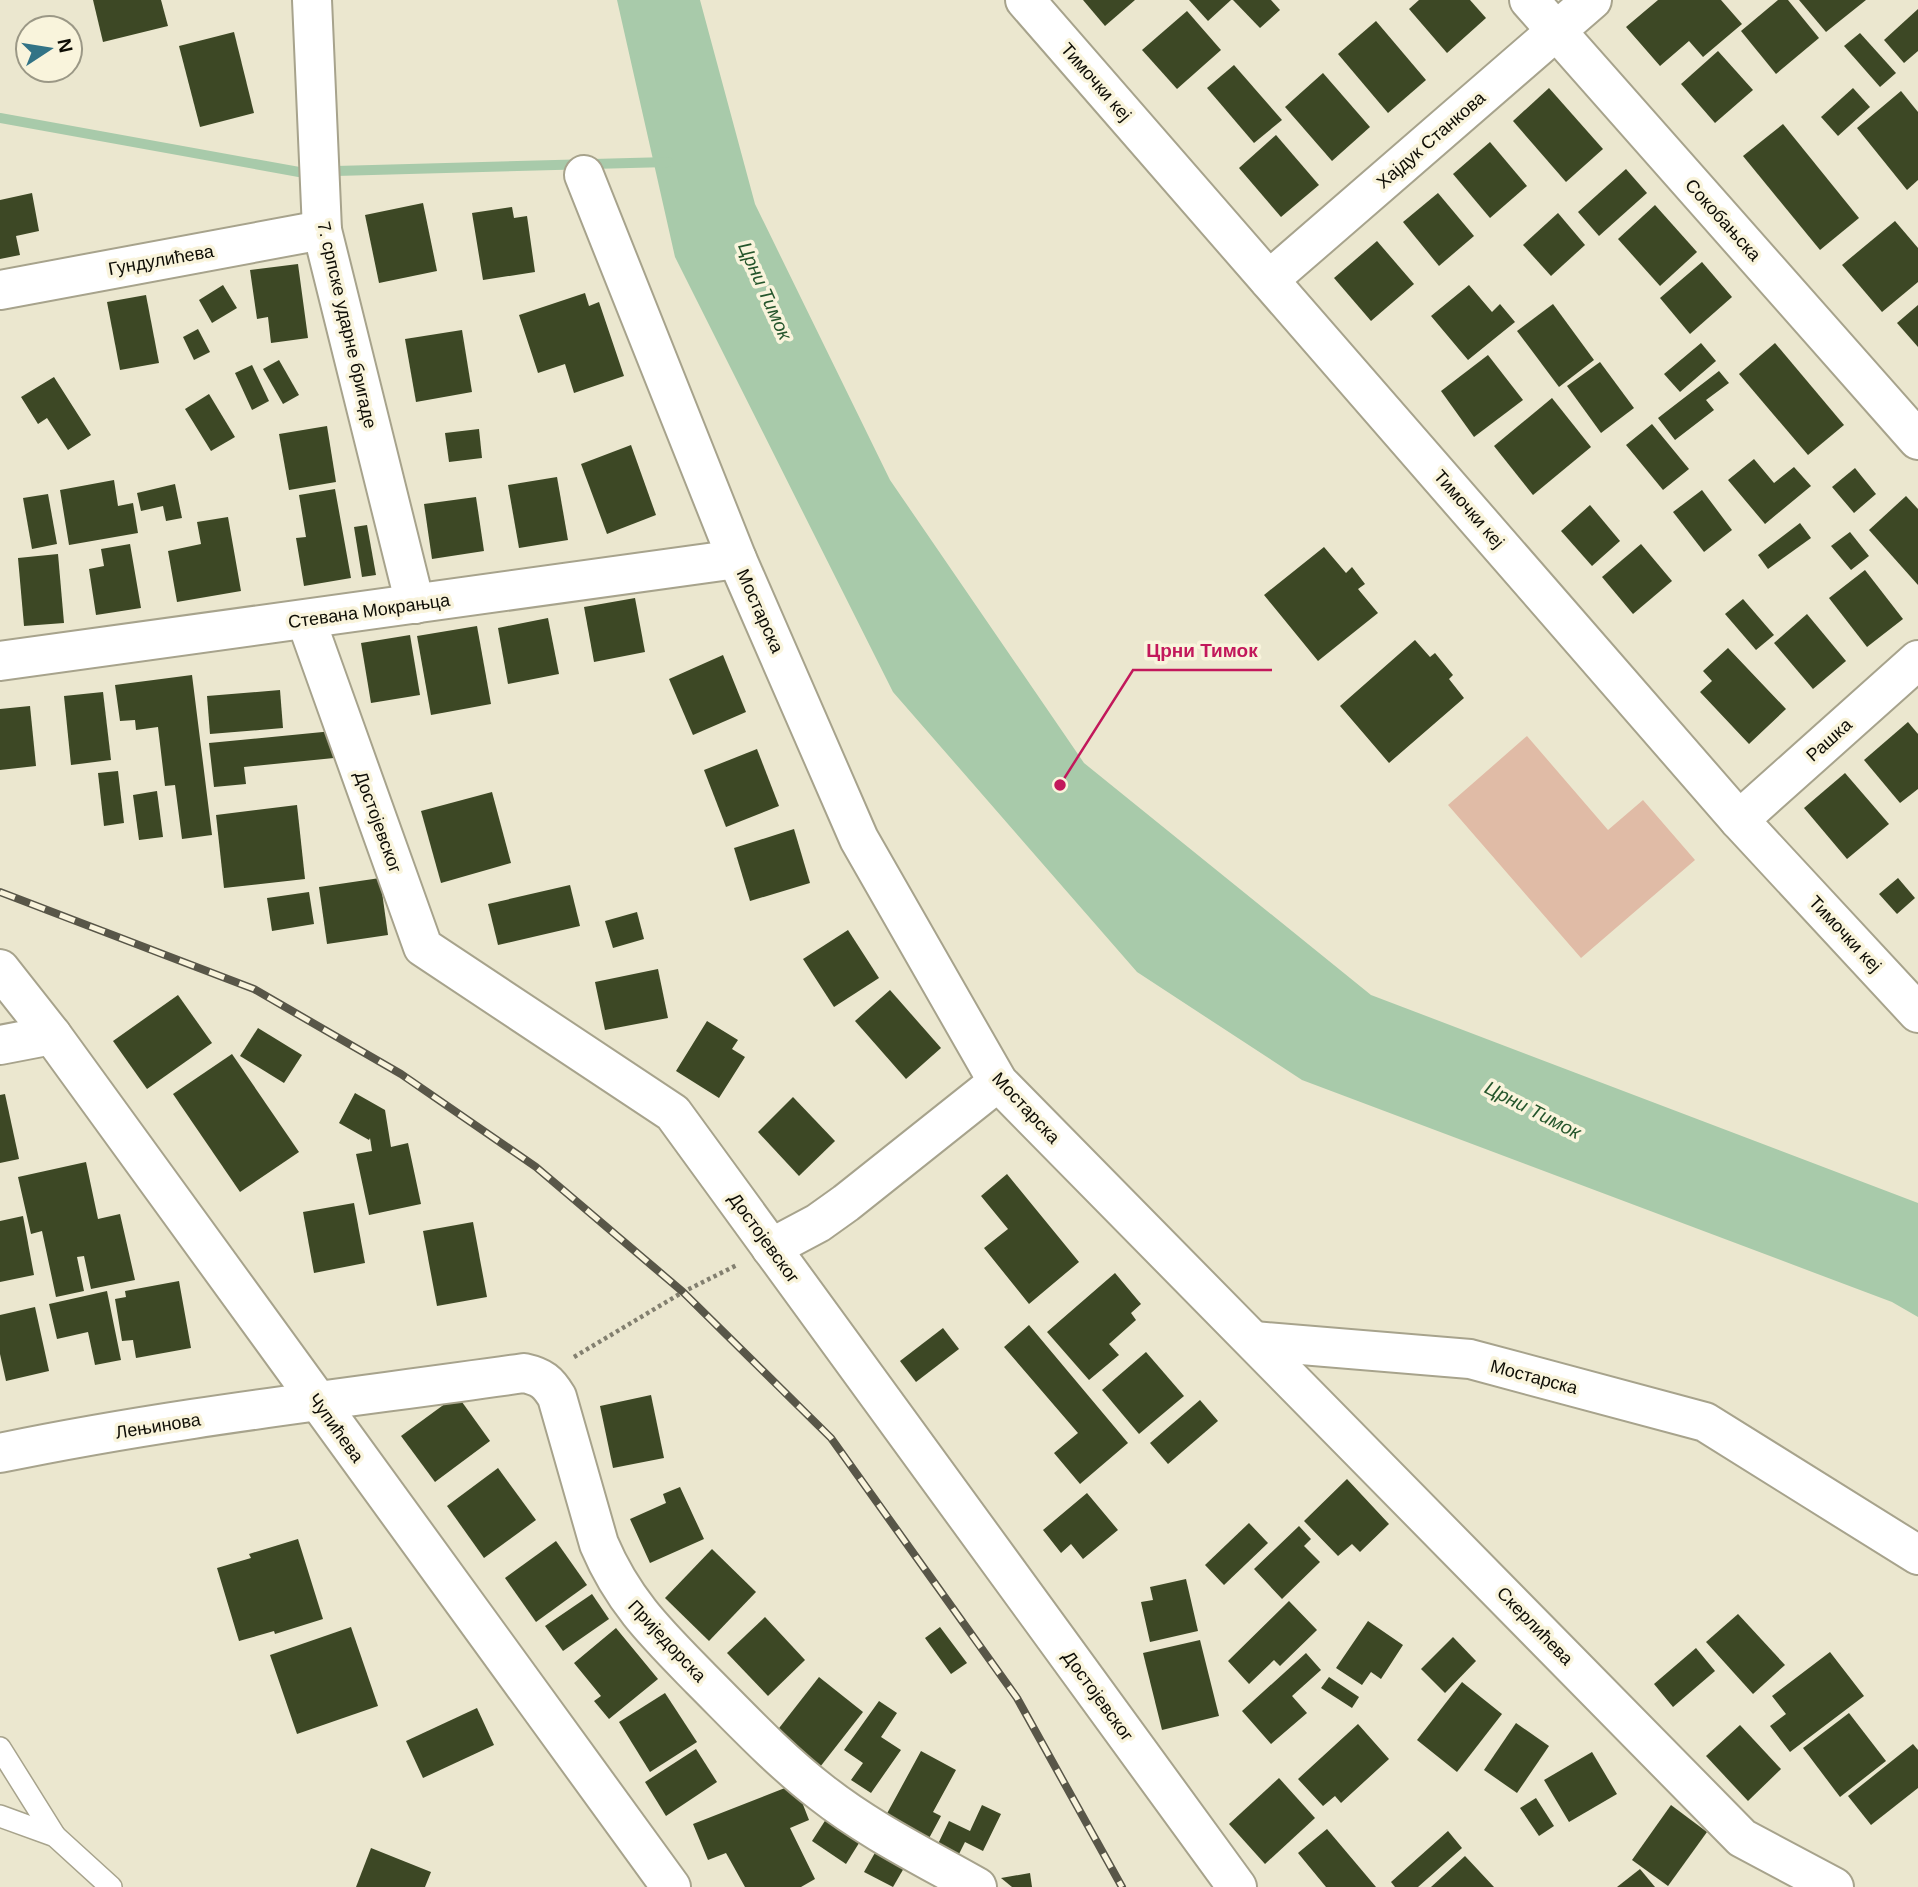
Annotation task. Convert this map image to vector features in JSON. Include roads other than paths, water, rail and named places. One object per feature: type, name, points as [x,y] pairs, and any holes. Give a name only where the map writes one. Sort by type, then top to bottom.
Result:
[{"type":"street","name":"7. српске ударне бригаде","points":[[312,0],[322,230],[415,604]]},
{"type":"street","name":"Тимочки кеј","points":[[1025,0],[1739,820],[1918,1013]]},
{"type":"street","name":"Сокобањска","points":[[1528,0],[1918,440]]},
{"type":"street","name":"Хајдук Станкова","points":[[1269,280],[1592,0]]},
{"type":"street","name":"Мостарска","points":[[584,175],[737,559],[859,839],[998,1082],[1254,1341],[1470,1359],[1704,1422],[1918,1555]]},
{"type":"street","name":"Гундулићева","points":[[0,290],[322,230]]},
{"type":"street","name":"Стевана Мокрањца","points":[[0,661],[737,559]]},
{"type":"street","name":"Достојевског","points":[[306,620],[424,947],[673,1113],[1237,1887]]},
{"type":"street","name":"Рашка","points":[[1739,820],[1918,660]]},
{"type":"street","name":"Чупићева","points":[[0,969],[52,1035],[671,1887]]},
{"type":"street","points":[[0,1045],[52,1035]]},
{"type":"street","points":[[771,1248],[818,1223],[846,1203],[998,1082]]},
{"type":"street","name":"Скерлићева","points":[[1254,1341],[1742,1838],[1834,1887]]},
{"type":"street","name":"Приједорска","points":[[317,1402],[524,1373],[540,1377],[549,1384],[557,1397],[603,1555],[622,1592],[644,1621],[762,1741],[822,1793],[878,1831],[977,1887]]},
{"type":"street","name":"Лењинова","points":[[0,1453],[150,1426],[317,1402]]},
{"type":"lane","points":[[0,1748],[55,1836],[111,1887]]},
{"type":"lane","points":[[0,1816],[55,1836]]},
{"type":"water","points":[[617,0],[700,0],[755,204],[890,480],[1084,763],[1371,995],[1918,1203],[1918,1317],[1892,1302],[1302,1080],[1137,972],[893,692],[675,257]]},
{"type":"waterway","points":[[0,118],[299,172],[668,162]]},
{"type":"railway","points":[[0,892],[254,989],[401,1074],[536,1167],[683,1292],[831,1438],[1017,1698],[1122,1887]]},
{"type":"place","name":"Црни Тимок","points":[[1060,785]]}]
